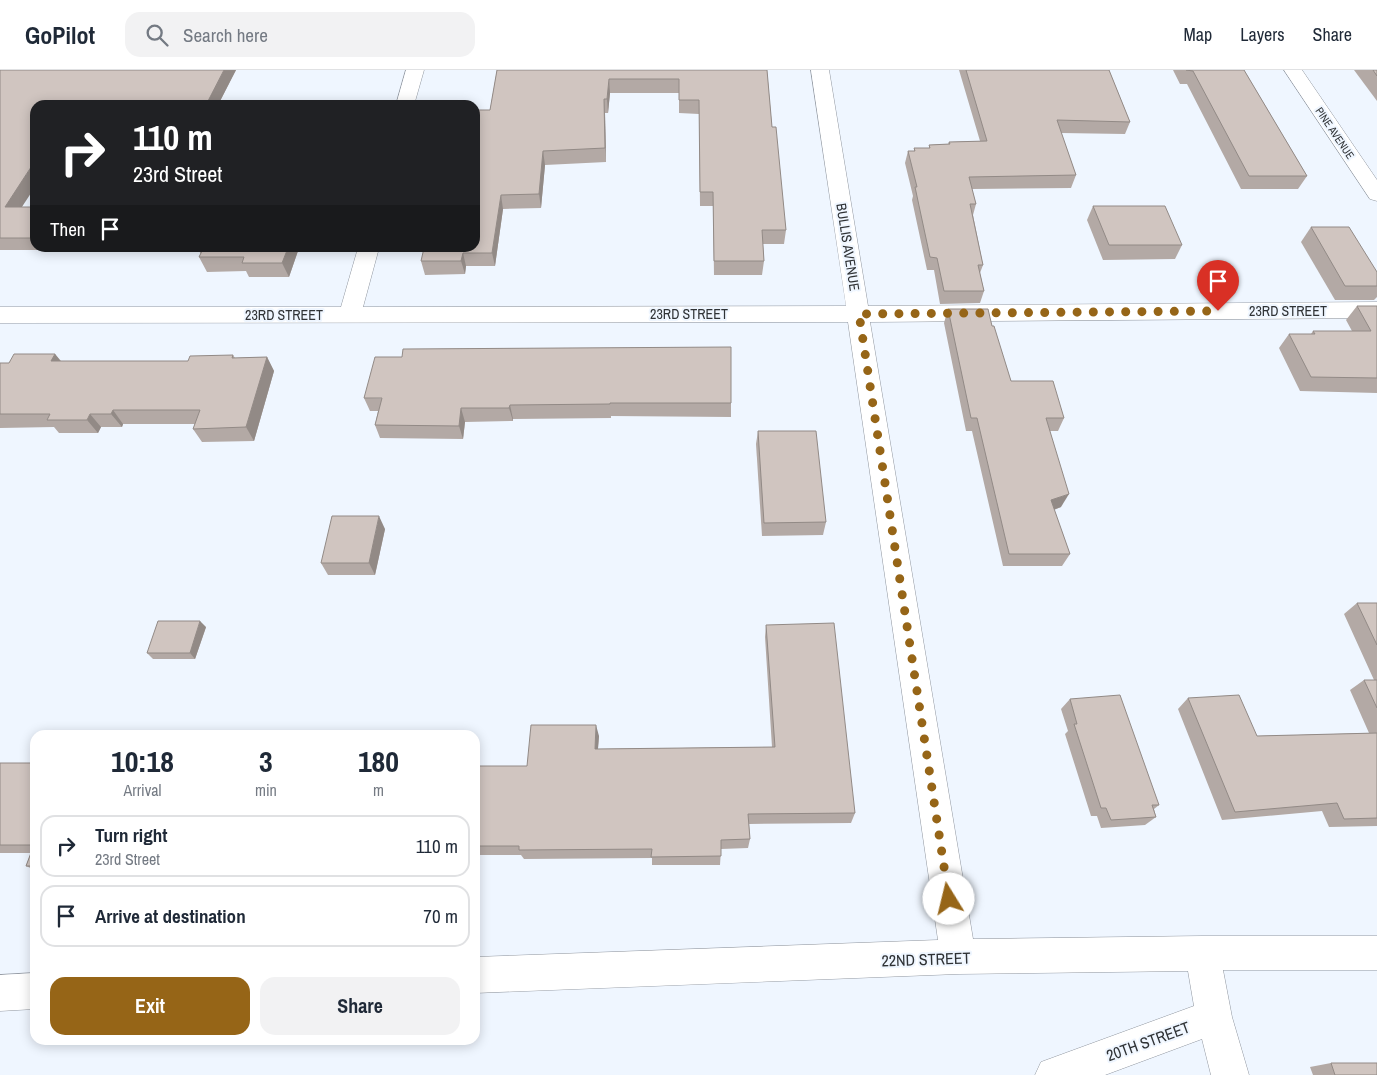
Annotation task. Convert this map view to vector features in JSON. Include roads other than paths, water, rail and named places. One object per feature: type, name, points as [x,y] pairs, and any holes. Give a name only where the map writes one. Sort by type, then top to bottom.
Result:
[{"type":"street","points":[[407,100],[415,70]]},
{"type":"street","name":"BULLIS AVENUE","points":[[820,70],[958,957]]},
{"type":"street","name":"PINE AVENUE","points":[[1294,70],[1377,195]]},
{"type":"street","points":[[350,315],[367,252]]},
{"type":"street","name":"23RD STREET","points":[[0,315],[859,314],[1377,310]]},
{"type":"street","points":[[1202,953],[1214,1017],[1230,1075]]},
{"type":"street","name":"22ND STREET","points":[[480,975],[958,957],[1202,953],[1377,953]]},
{"type":"street","points":[[0,993],[30,992]]},
{"type":"street","name":"20TH STREET","points":[[1054,1075],[1214,1017]]}]
